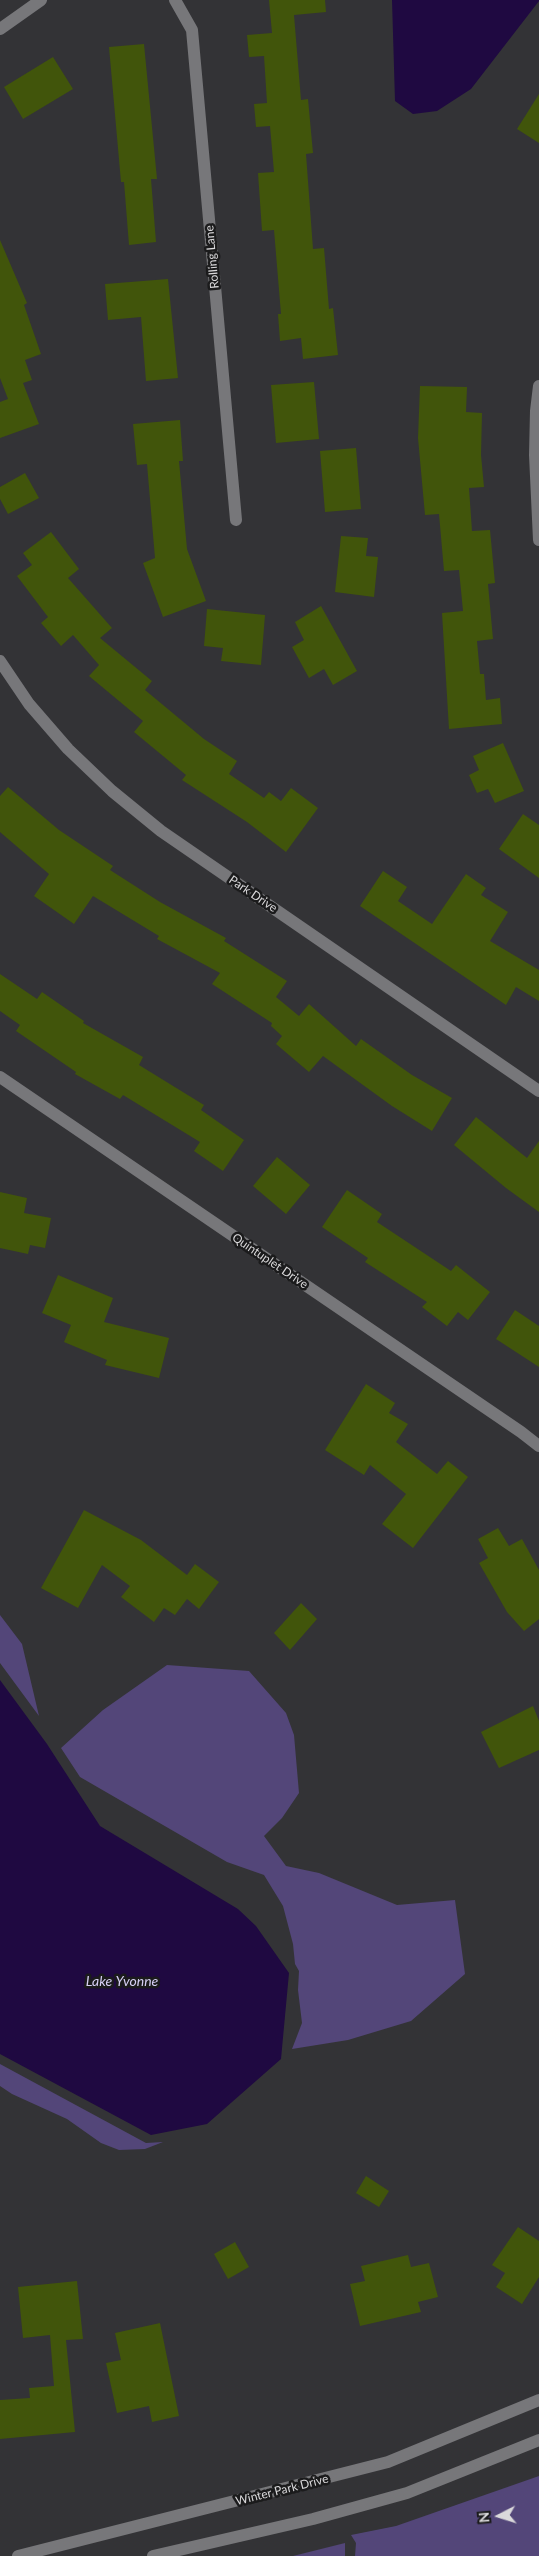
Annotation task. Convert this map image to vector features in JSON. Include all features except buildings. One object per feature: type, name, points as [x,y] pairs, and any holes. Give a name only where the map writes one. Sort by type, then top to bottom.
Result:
[{"type":"street","points":[[0,29],[40,0]]},
{"type":"street","name":"Rolling Lane","points":[[175,0],[192,30],[236,520]]},
{"type":"street","points":[[539,386],[536,411],[535,455],[539,540]]},
{"type":"street","name":"Park Drive","points":[[0,661],[29,704],[68,749],[112,791],[161,832],[539,1091]]},
{"type":"street","name":"Quintuplet Drive","points":[[0,1076],[539,1446]]},
{"type":"street","name":"Winter Park Drive","points":[[18,2556],[56,2552],[388,2462],[539,2400]]},
{"type":"street","points":[[153,2556],[313,2519],[407,2493],[539,2440]]},
{"type":"shaded area","points":[[0,1615],[22,1644],[39,1716],[0,1663]]},
{"type":"shaded area","points":[[167,1665],[249,1671],[286,1713],[294,1735],[299,1793],[282,1818],[264,1836],[286,1866],[319,1873],[397,1905],[455,1900],[465,1974],[411,2021],[348,2040],[292,2049],[302,2023],[298,1990],[299,1971],[295,1964],[293,1944],[283,1906],[264,1875],[227,1862],[80,1777],[61,1748],[103,1710]]},
{"type":"shaded area","points":[[0,2064],[146,2143],[163,2142],[145,2149],[119,2150],[101,2143],[67,2119],[12,2094],[0,2086]]},
{"type":"shaded area","points":[[539,2476],[539,2556],[355,2556],[356,2543],[351,2535],[396,2526]]},
{"type":"shaded area","points":[[345,2543],[345,2556],[293,2556]]},
{"type":"water","points":[[392,0],[539,1],[471,89],[437,111],[413,114],[395,101]]},
{"type":"water","name":"Lake Yvonne","points":[[0,1680],[47,1744],[100,1826],[238,1909],[256,1926],[289,1973],[281,2059],[207,2124],[151,2135],[0,2054]]}]
